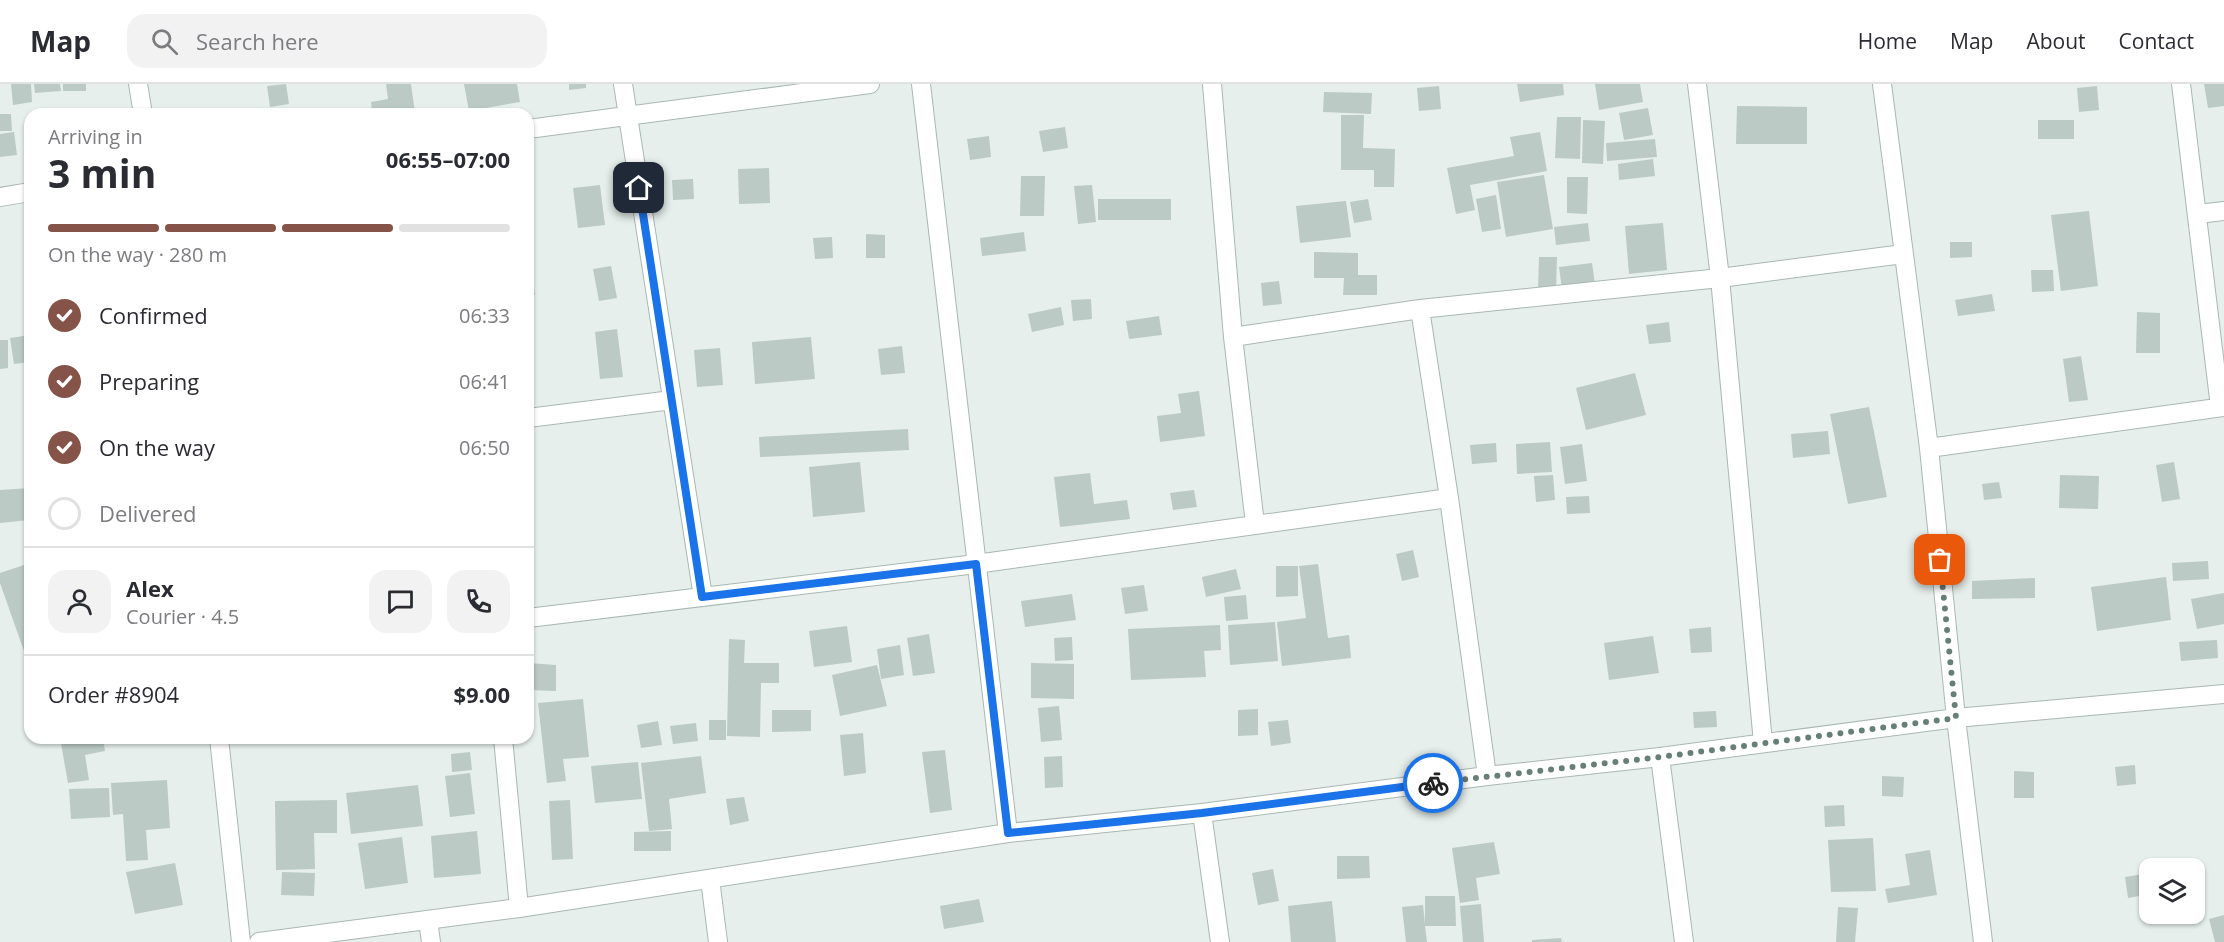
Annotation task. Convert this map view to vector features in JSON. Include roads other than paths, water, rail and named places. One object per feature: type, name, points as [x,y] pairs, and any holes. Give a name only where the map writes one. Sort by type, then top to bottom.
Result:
[{"type":"street","points":[[138,84],[141,108]]},
{"type":"street","points":[[623,84],[702,597]]},
{"type":"street","points":[[534,128],[870,84]]},
{"type":"street","points":[[921,84],[1008,833]]},
{"type":"street","points":[[1212,84],[1233,337],[1255,524]]},
{"type":"street","points":[[1697,84],[1720,278],[1763,743]]},
{"type":"street","points":[[1882,84],[1929,448],[1956,718],[1983,942]]},
{"type":"street","points":[[1929,448],[2222,407],[2181,84]]},
{"type":"street","points":[[0,197],[24,193]]},
{"type":"street","points":[[2198,214],[2224,211]]},
{"type":"street","points":[[1233,337],[1420,309],[1720,278],[1903,254]]},
{"type":"street","points":[[1420,309],[1449,498],[1487,776]]},
{"type":"street","points":[[534,417],[672,400]]},
{"type":"street","points":[[534,617],[976,564],[1449,498]]},
{"type":"street","points":[[259,942],[519,908],[1008,833],[1202,813],[1956,718],[2224,694]]},
{"type":"street","points":[[220,744],[241,942]]},
{"type":"street","points":[[504,744],[519,908]]},
{"type":"street","points":[[1660,757],[1684,942]]},
{"type":"street","points":[[1202,813],[1220,942]]},
{"type":"street","points":[[710,879],[718,942]]},
{"type":"street","points":[[428,920],[431,942]]}]
